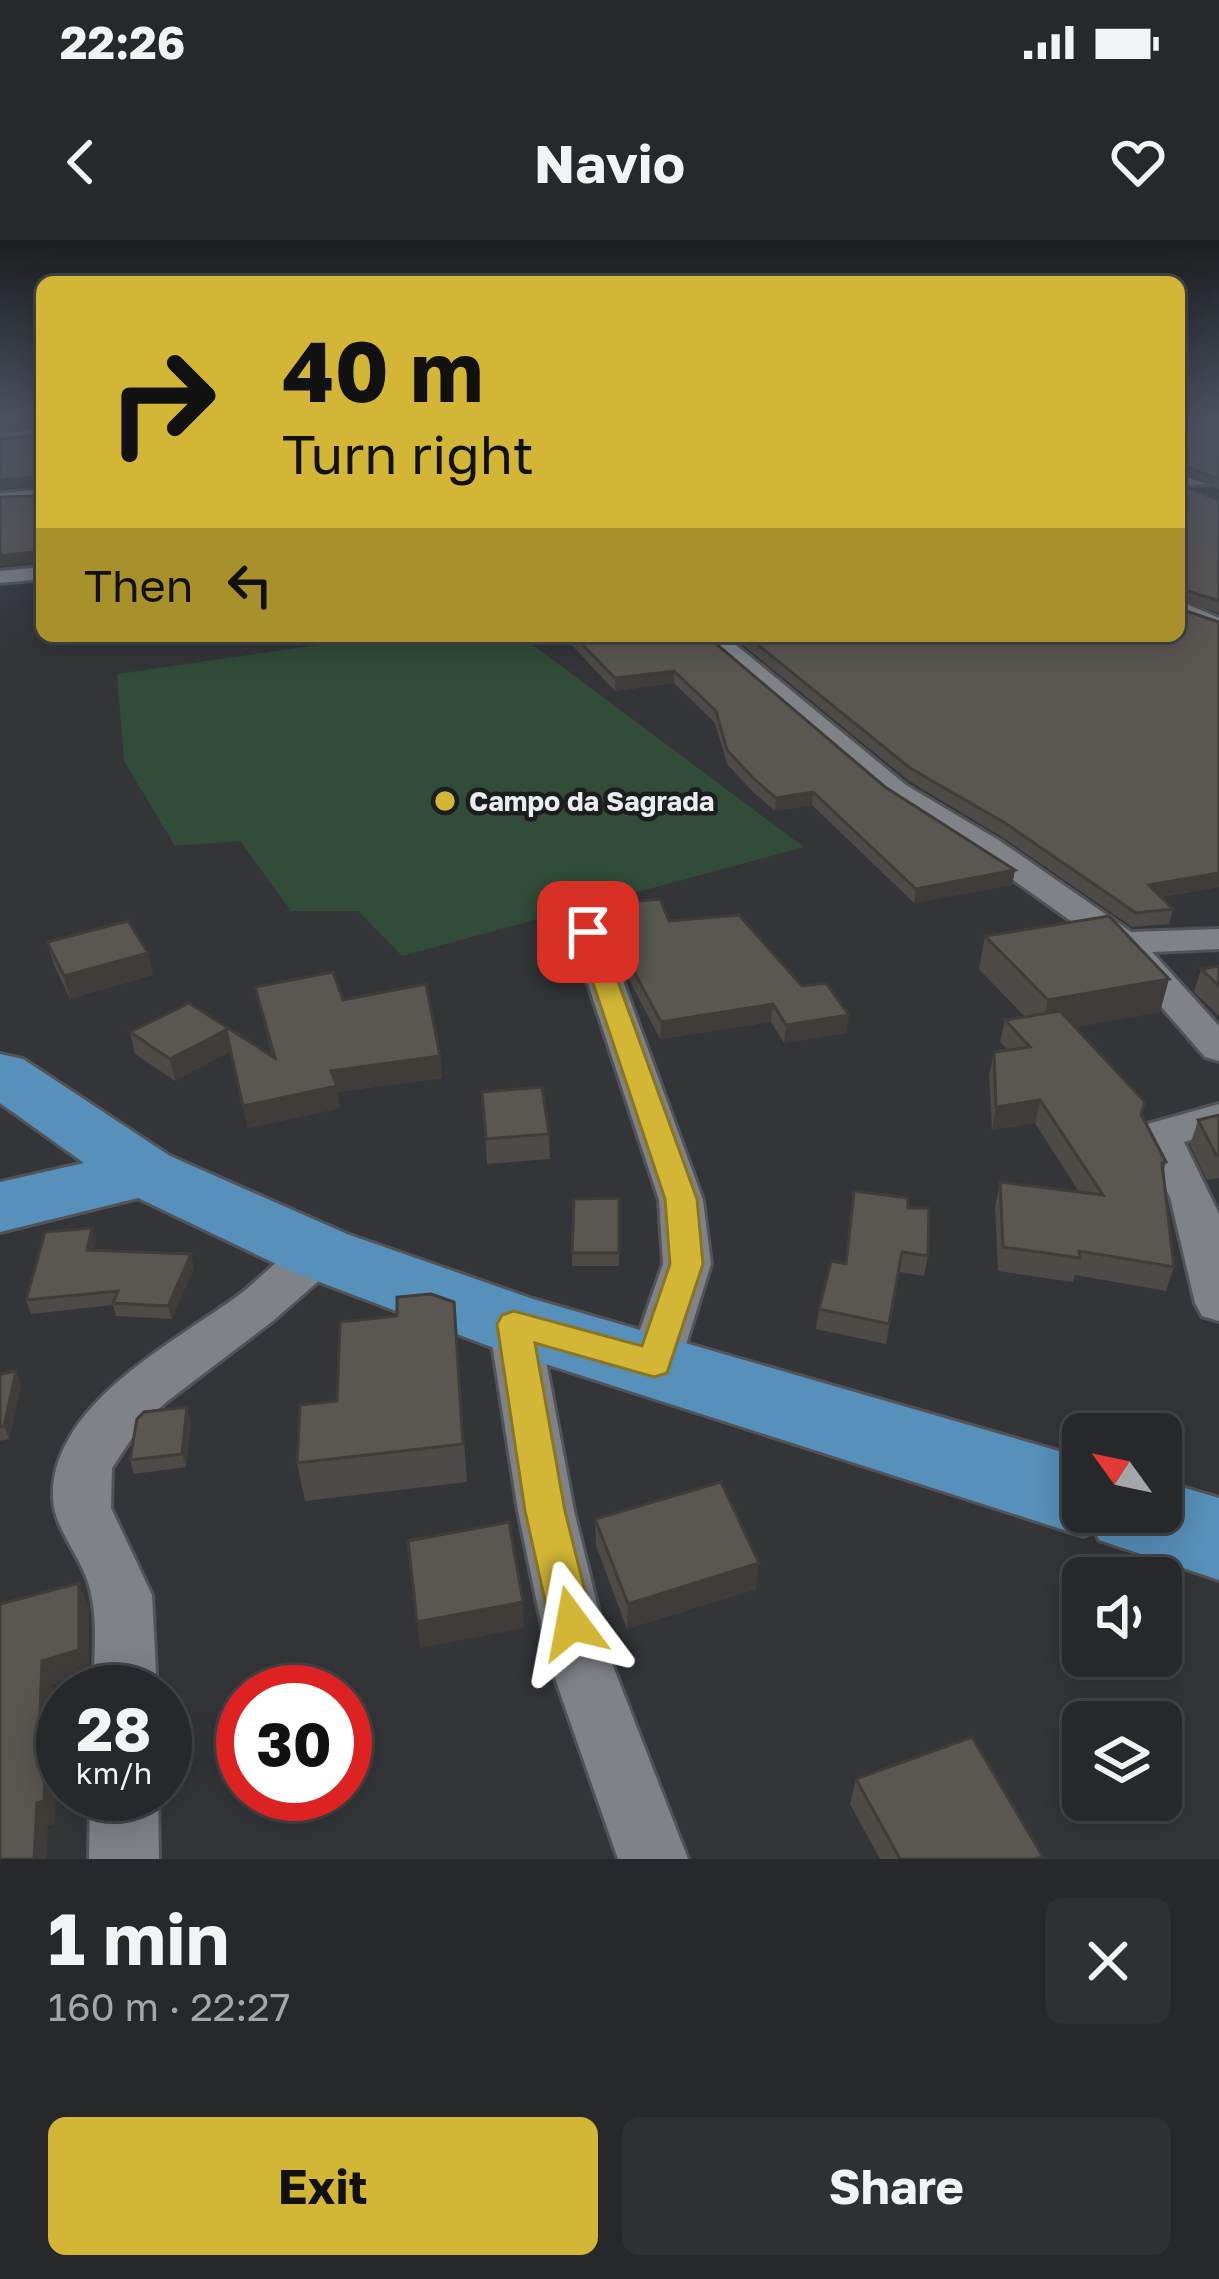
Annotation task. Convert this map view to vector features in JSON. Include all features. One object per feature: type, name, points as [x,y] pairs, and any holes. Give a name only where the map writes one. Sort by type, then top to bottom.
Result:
[{"type":"main road","points":[[0,1073],[145,1173],[320,1253],[514,1324],[1062,1490]]},
{"type":"main road","points":[[0,1207],[145,1173]]},
{"type":"main road","points":[[1182,1528],[1219,1539]]},
{"type":"street","points":[[0,498],[36,495]]},
{"type":"street","points":[[0,577],[36,574]]},
{"type":"street","points":[[1185,611],[1219,626]]},
{"type":"street","points":[[719,642],[896,791],[989,848],[1124,943],[1219,1049]]},
{"type":"street","points":[[588,932],[681,1199],[687,1264],[654,1364]]},
{"type":"street","points":[[1124,943],[1219,939]]},
{"type":"street","points":[[1219,1117],[1159,1135],[1192,1197],[1219,1303]]},
{"type":"street","points":[[125,1665],[126,1616],[117,1579],[81,1499],[82,1475],[100,1438],[130,1402],[320,1253]]},
{"type":"street","points":[[514,1324],[545,1511],[580,1661],[653,1859]]},
{"type":"street","points":[[124,1821],[124,1858]]},
{"type":"green space","name":"Campo da Sagrada","points":[[339,642],[529,642],[804,847],[402,956],[358,911],[291,911],[240,841],[175,846],[124,761],[117,674]]},
{"type":"building","points":[[1185,491],[1219,500],[1219,601],[1185,590]]},
{"type":"building","points":[[36,496],[36,552],[0,556],[0,497]]},
{"type":"building","points":[[1185,611],[1219,622],[1219,873],[1149,885],[1173,909],[1136,913],[1005,823],[910,768],[754,642],[1185,642]]},
{"type":"building","points":[[580,642],[714,642],[885,787],[1015,870],[916,889],[813,792],[776,798],[754,779],[727,750],[716,711],[674,671],[615,678]]},
{"type":"building","points":[[660,899],[669,921],[739,915],[802,986],[826,983],[849,1015],[786,1025],[773,1004],[661,1022],[624,953],[606,904]]},
{"type":"building","points":[[1109,916],[1169,979],[1048,1000],[985,936]]},
{"type":"building","points":[[128,921],[148,953],[64,976],[47,942]]},
{"type":"building","points":[[1219,966],[1219,986],[1201,969]]},
{"type":"building","points":[[333,972],[343,1000],[426,984],[440,1056],[331,1071],[337,1086],[243,1106],[226,1030],[170,1059],[130,1032],[189,1003],[275,1058],[255,987]]},
{"type":"building","points":[[1060,1011],[1145,1102],[1141,1114],[1166,1162],[1162,1163],[1174,1267],[1079,1251],[1080,1258],[1003,1247],[1000,1182],[1103,1195],[1040,1100],[996,1107],[994,1052],[1030,1047],[1005,1020]]},
{"type":"building","points":[[542,1087],[549,1134],[486,1139],[482,1092]]},
{"type":"building","points":[[1219,1115],[1219,1155],[1216,1155],[1198,1120]]},
{"type":"building","points":[[854,1191],[908,1198],[908,1208],[929,1208],[928,1256],[902,1252],[889,1324],[819,1309],[831,1261],[846,1264]]},
{"type":"building","points":[[619,1198],[619,1253],[572,1253],[574,1199]]},
{"type":"building","points":[[92,1228],[87,1250],[191,1254],[168,1306],[113,1303],[118,1291],[26,1300],[45,1232]]},
{"type":"building","points":[[431,1294],[454,1302],[463,1444],[297,1463],[300,1405],[337,1401],[340,1322],[397,1316],[397,1297]]},
{"type":"building","points":[[16,1371],[4,1426],[0,1427],[0,1374]]},
{"type":"building","points":[[187,1407],[182,1454],[130,1460],[137,1419],[144,1412]]},
{"type":"building","points":[[721,1482],[759,1563],[628,1604],[595,1519]]},
{"type":"building","points":[[509,1522],[523,1602],[417,1622],[408,1541]]},
{"type":"building","points":[[79,1583],[79,1650],[36,1665],[34,1859],[0,1859],[0,1604]]},
{"type":"building","points":[[972,1737],[1043,1857],[900,1859],[856,1779]]},
{"type":"place","name":"Campo da Sagrada","points":[[445,801]]},
{"type":"route","points":[[572,1623],[545,1511],[514,1324],[654,1364],[687,1264],[681,1199],[588,932]]}]
